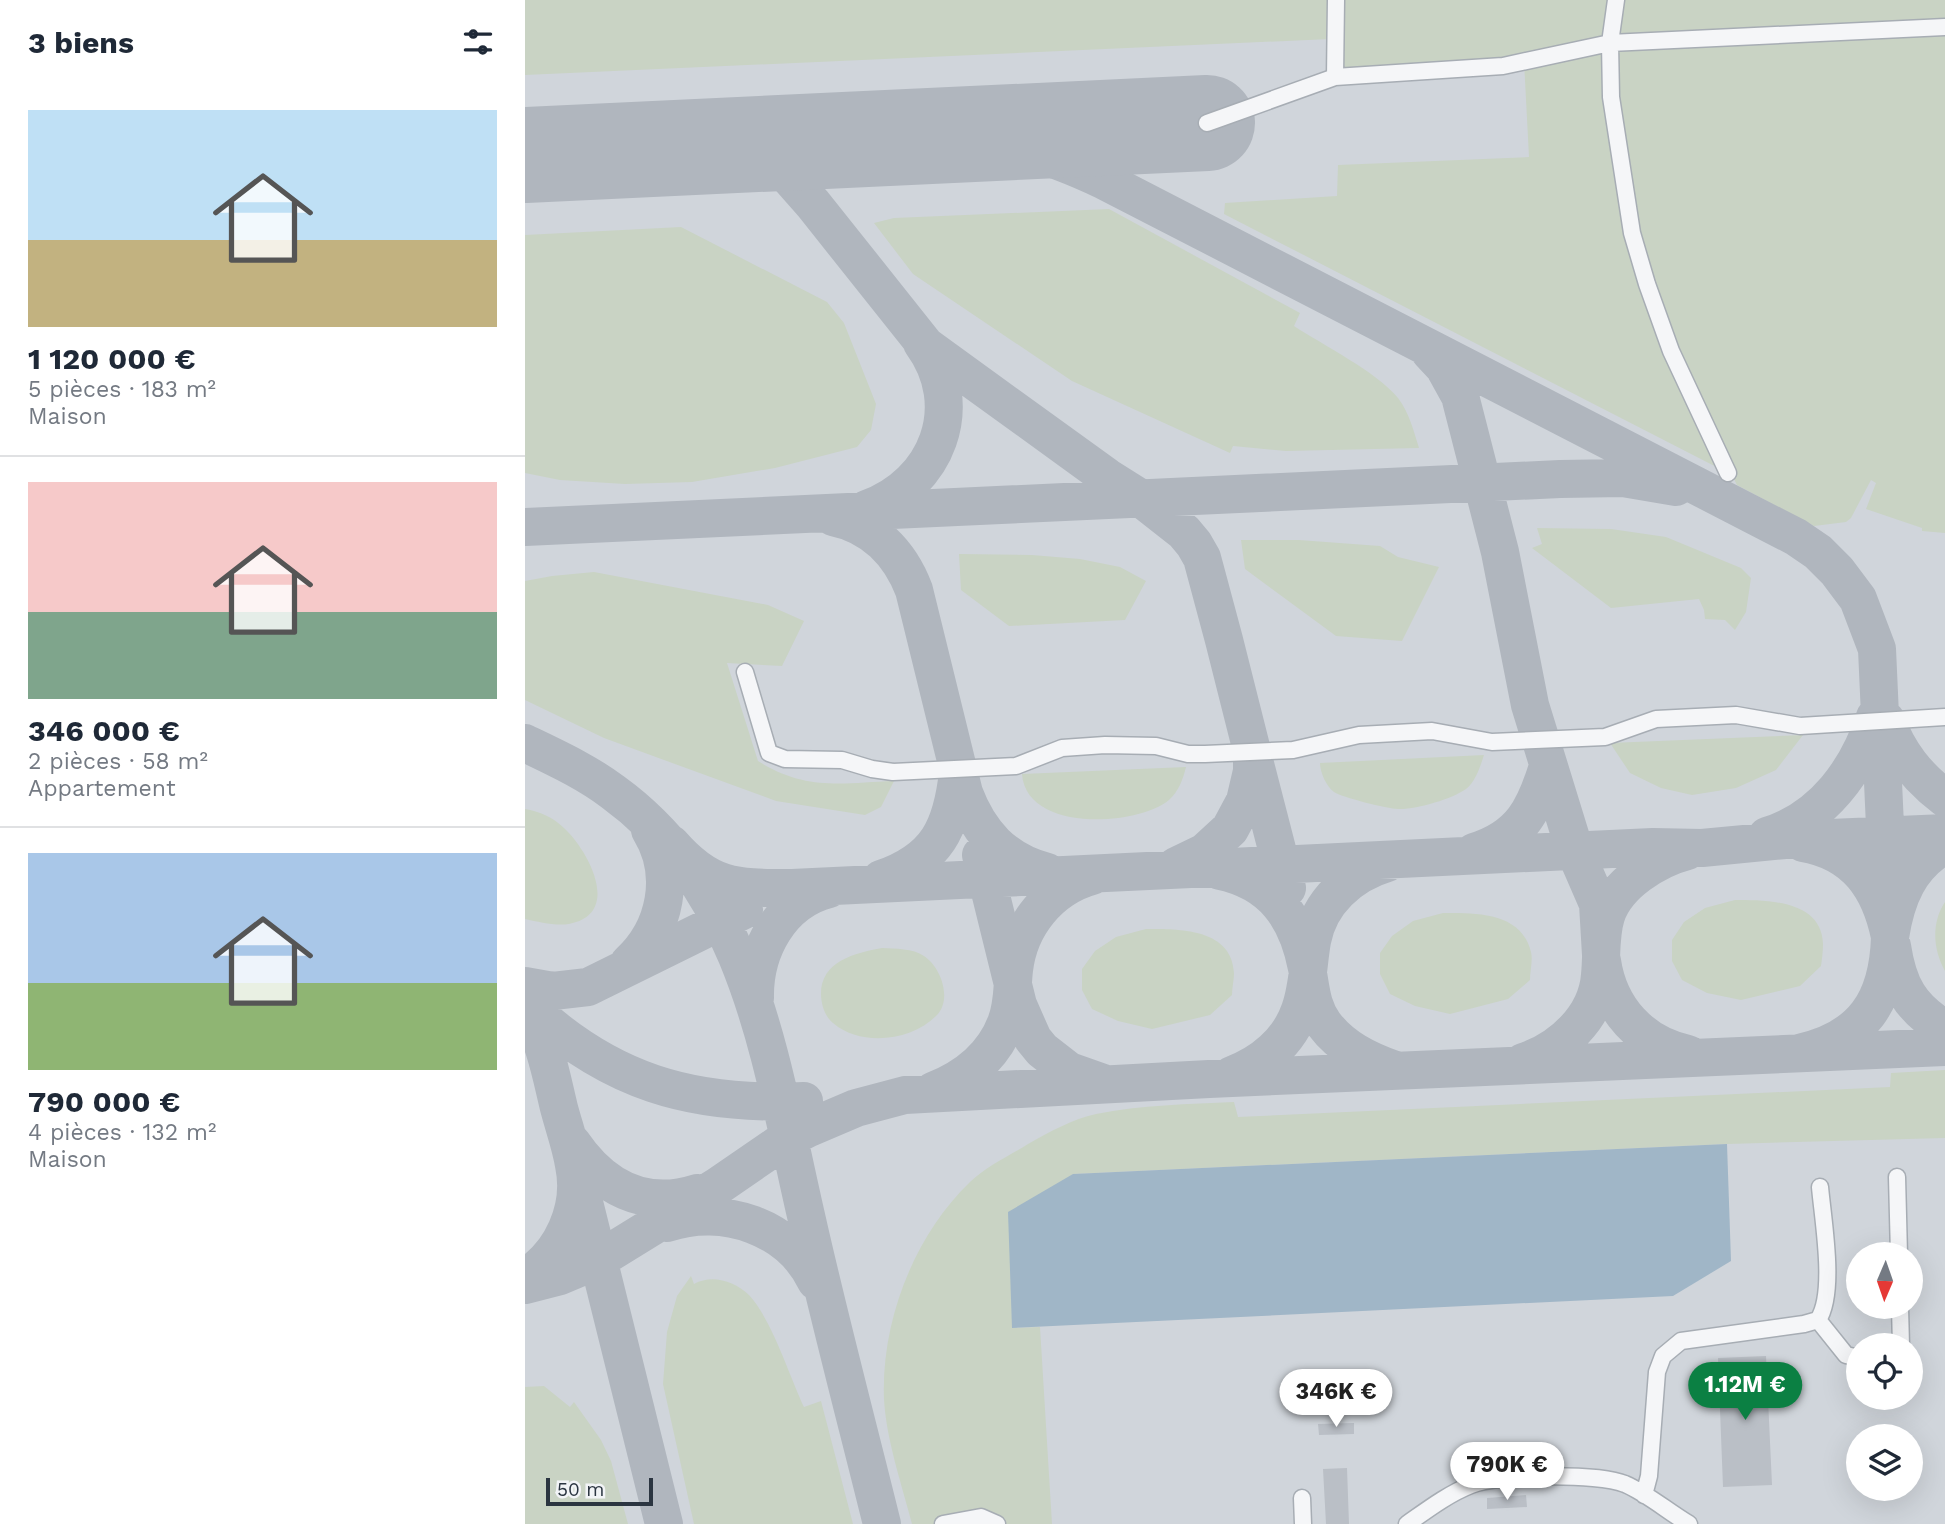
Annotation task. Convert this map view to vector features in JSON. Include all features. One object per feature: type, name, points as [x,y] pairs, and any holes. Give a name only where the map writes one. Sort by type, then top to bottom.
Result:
[{"type":"lane","points":[[1335,77],[1336,0]]},
{"type":"lane","points":[[1616,0],[1610,43],[1611,97],[1632,233],[1671,351],[1728,473]]},
{"type":"lane","points":[[1207,123],[1335,77],[1503,66],[1610,43],[1945,27]]},
{"type":"lane","points":[[745,671],[769,753],[785,759],[842,760],[893,772],[1016,766],[1062,748],[1105,745],[1156,746],[1188,754],[1205,754],[1293,750],[1359,735],[1432,732],[1492,742],[1605,737],[1656,719],[1736,715],[1800,726],[1945,717]]},
{"type":"lane","points":[[1897,1177],[1899,1242]]},
{"type":"lane","points":[[1644,1495],[1649,1476],[1657,1372],[1663,1356],[1681,1341],[1804,1324],[1818,1320],[1824,1310],[1828,1289],[1820,1187]]},
{"type":"lane","points":[[1818,1320],[1846,1355]]},
{"type":"lane","points":[[1408,1524],[1450,1495],[1471,1485],[1493,1480],[1589,1476],[1623,1483],[1689,1524]]},
{"type":"lane","points":[[1301,1497],[1303,1524]]},
{"type":"lane","points":[[943,1524],[981,1517],[997,1524]]},
{"type":"shaded area","points":[[525,0],[1945,0],[1945,1524],[525,1524]]},
{"type":"green space","points":[[525,0],[1945,0],[1945,533],[1922,531],[1922,528],[1866,509],[1876,483],[1871,480],[1851,518],[1846,522],[1814,526],[1737,485],[1732,475],[1224,214],[1225,203],[1337,196],[1338,165],[1529,157],[1524,61],[1333,70],[1330,39],[525,75]]},
{"type":"green space","points":[[1109,209],[1300,313],[1294,326],[1377,378],[1398,398],[1408,416],[1419,448],[1286,451],[1233,446],[1230,453],[1072,381],[913,274],[874,223],[894,218]]},
{"type":"green space","points":[[681,227],[827,302],[844,323],[876,404],[871,430],[857,447],[775,468],[692,482],[625,484],[560,480],[525,473],[525,235]]},
{"type":"green space","points":[[1537,528],[1611,529],[1666,537],[1741,568],[1751,578],[1746,612],[1735,630],[1725,620],[1705,619],[1699,599],[1611,608],[1532,548],[1542,544]]},
{"type":"green space","points":[[1241,540],[1299,540],[1380,546],[1398,557],[1439,567],[1402,641],[1336,636],[1245,569]]},
{"type":"green space","points":[[959,554],[1080,559],[1120,567],[1146,581],[1125,620],[1009,626],[961,590]]},
{"type":"green space","points":[[594,572],[768,605],[804,621],[782,666],[727,663],[758,761],[775,771],[808,781],[894,781],[881,807],[865,815],[776,801],[604,738],[525,700],[525,581]]},
{"type":"green space","points":[[1803,735],[1776,770],[1736,788],[1692,795],[1661,788],[1630,773],[1610,743]]},
{"type":"green space","points":[[1484,755],[1475,778],[1466,789],[1443,800],[1405,809],[1375,805],[1334,792],[1324,779],[1320,763]]},
{"type":"green space","points":[[1186,767],[1180,785],[1169,800],[1153,809],[1109,819],[1062,815],[1042,806],[1028,793],[1022,774]]},
{"type":"green space","points":[[525,809],[556,821],[583,851],[596,880],[597,895],[594,908],[585,918],[569,924],[525,919]]},
{"type":"green space","points":[[1735,900],[1777,902],[1803,911],[1820,929],[1823,944],[1821,966],[1800,986],[1741,1000],[1707,993],[1682,980],[1672,961],[1672,940],[1684,922],[1705,908]]},
{"type":"green space","points":[[1945,902],[1945,971],[1935,936],[1937,919]]},
{"type":"green space","points":[[1443,913],[1496,917],[1518,929],[1531,952],[1530,980],[1508,999],[1450,1014],[1415,1006],[1390,994],[1380,974],[1380,953],[1392,936],[1413,921]]},
{"type":"green space","points":[[1146,929],[1187,931],[1214,939],[1224,947],[1231,958],[1234,973],[1232,995],[1210,1015],[1152,1029],[1118,1021],[1092,1009],[1082,990],[1082,969],[1095,951],[1116,937]]},
{"type":"green space","points":[[882,948],[904,949],[930,961],[943,984],[944,1001],[936,1016],[913,1031],[886,1038],[857,1036],[844,1031],[828,1017],[822,1002],[823,983],[833,966],[841,960]]},
{"type":"green space","points":[[1945,1070],[1945,1138],[1727,1144],[1073,1174],[1012,1328],[1040,1327],[1052,1524],[912,1524],[891,1446],[884,1399],[888,1340],[905,1282],[917,1254],[933,1228],[970,1182],[998,1162],[1070,1123],[1087,1116],[1113,1111],[1200,1103],[1234,1102],[1238,1117],[1890,1087],[1891,1073]]},
{"type":"green space","points":[[691,1276],[694,1284],[723,1280],[749,1295],[765,1318],[804,1407],[821,1401],[853,1524],[694,1524],[663,1384],[667,1332],[677,1296]]},
{"type":"green space","points":[[544,1386],[570,1407],[574,1402],[601,1440],[611,1461],[628,1524],[525,1524],[525,1387]]},
{"type":"water","points":[[1727,1144],[1731,1261],[1673,1296],[1012,1328],[1008,1212],[1073,1174]]},
{"type":"building","points":[[1766,1356],[1772,1485],[1723,1487],[1718,1358]]},
{"type":"building","points":[[1354,1423],[1354,1434],[1319,1435],[1318,1424]]},
{"type":"building","points":[[1347,1468],[1349,1524],[1326,1524],[1323,1469]]},
{"type":"building","points":[[1526,1495],[1527,1507],[1487,1509],[1487,1498]]},
{"type":"taxiway","points":[[928,137],[977,140],[1019,148],[1105,181],[1796,537],[1818,552],[1837,571],[1858,599],[1877,649],[1890,937],[1884,980],[1868,1014],[1840,1038],[1799,1053]]},
{"type":"taxiway","points":[[705,146],[747,152],[783,170],[926,346],[1107,477],[1142,499],[1184,532],[1194,544],[1202,558],[1224,640],[1252,751],[1252,771],[1245,801],[1230,829],[1205,852],[1176,866]]},
{"type":"taxiway","points":[[867,509],[891,497],[912,481],[927,462],[938,440],[943,417],[943,392],[936,367],[922,343]]},
{"type":"taxiway","points":[[1430,352],[1444,367],[1460,396],[1500,552],[1530,705],[1575,851],[1598,904],[1601,955]]},
{"type":"taxiway","points":[[525,527],[1560,479],[1623,478],[1676,487]]},
{"type":"taxiway","points":[[833,517],[873,534],[901,564],[914,590],[964,793],[970,807],[986,833],[1006,853],[1018,861],[1047,872]]},
{"type":"taxiway","points":[[1767,836],[1805,818],[1836,790],[1859,756],[1875,717]]},
{"type":"taxiway","points":[[1886,720],[1896,743],[1910,764],[1945,798]]},
{"type":"taxiway","points":[[525,743],[602,784],[659,833],[696,879],[726,931],[748,986],[766,1043],[882,1524]]},
{"type":"taxiway","points":[[1255,764],[1287,888]]},
{"type":"taxiway","points":[[1474,852],[1504,839],[1524,820],[1538,796],[1548,766]]},
{"type":"taxiway","points":[[881,879],[916,862],[938,839],[951,810],[958,772]]},
{"type":"taxiway","points":[[629,963],[652,934],[664,900],[663,865],[650,830]]},
{"type":"taxiway","points":[[671,844],[698,870],[725,883],[792,888],[1653,847],[1702,848],[1785,840],[1945,833]]},
{"type":"taxiway","points":[[1803,843],[1838,855],[1863,875],[1880,903],[1890,937],[1896,909],[1906,884],[1922,862],[1945,845]]},
{"type":"taxiway","points":[[1523,1062],[1537,1057],[1563,1040],[1575,1030],[1592,1005],[1600,975],[1604,923],[1611,904],[1619,893],[1650,867],[1687,851]]},
{"type":"taxiway","points":[[981,855],[1018,1005],[1033,1039],[1042,1050],[1069,1071],[1103,1083]]},
{"type":"taxiway","points":[[1232,1075],[1264,1058],[1282,1042],[1295,1022],[1305,993],[1312,941],[1321,914],[1329,902],[1349,882],[1387,863]]},
{"type":"taxiway","points":[[1220,871],[1255,884],[1280,904],[1297,933],[1312,997],[1324,1024],[1339,1040],[1356,1052],[1395,1070]]},
{"type":"taxiway","points":[[933,1091],[967,1073],[994,1046],[1008,1017],[1017,954],[1030,924],[1050,899],[1062,890],[1092,876]]},
{"type":"taxiway","points":[[755,998],[759,963],[773,930],[797,904],[829,889]]},
{"type":"taxiway","points":[[525,986],[553,991],[588,987],[744,910]]},
{"type":"taxiway","points":[[1892,946],[1898,973],[1908,995],[1923,1013],[1945,1029]]},
{"type":"taxiway","points":[[1602,961],[1612,994],[1630,1022],[1656,1042],[1688,1054]]},
{"type":"taxiway","points":[[525,1003],[556,1030],[588,1052],[653,1084],[724,1099],[804,1101]]},
{"type":"taxiway","points":[[525,1277],[550,1256],[567,1229],[572,1214],[576,1181],[547,1058],[527,1011]]},
{"type":"taxiway","points":[[525,1285],[560,1276],[598,1260],[718,1186],[782,1142],[809,1128],[856,1108],[905,1095],[1945,1047]]},
{"type":"taxiway","points":[[572,1143],[597,1172],[626,1191],[659,1199],[697,1193]]},
{"type":"taxiway","points":[[575,1166],[664,1524]]},
{"type":"taxiway","points":[[667,1223],[710,1216],[753,1225],[790,1246],[816,1281]]},
{"type":"runway","points":[[525,155],[1207,123]]}]
